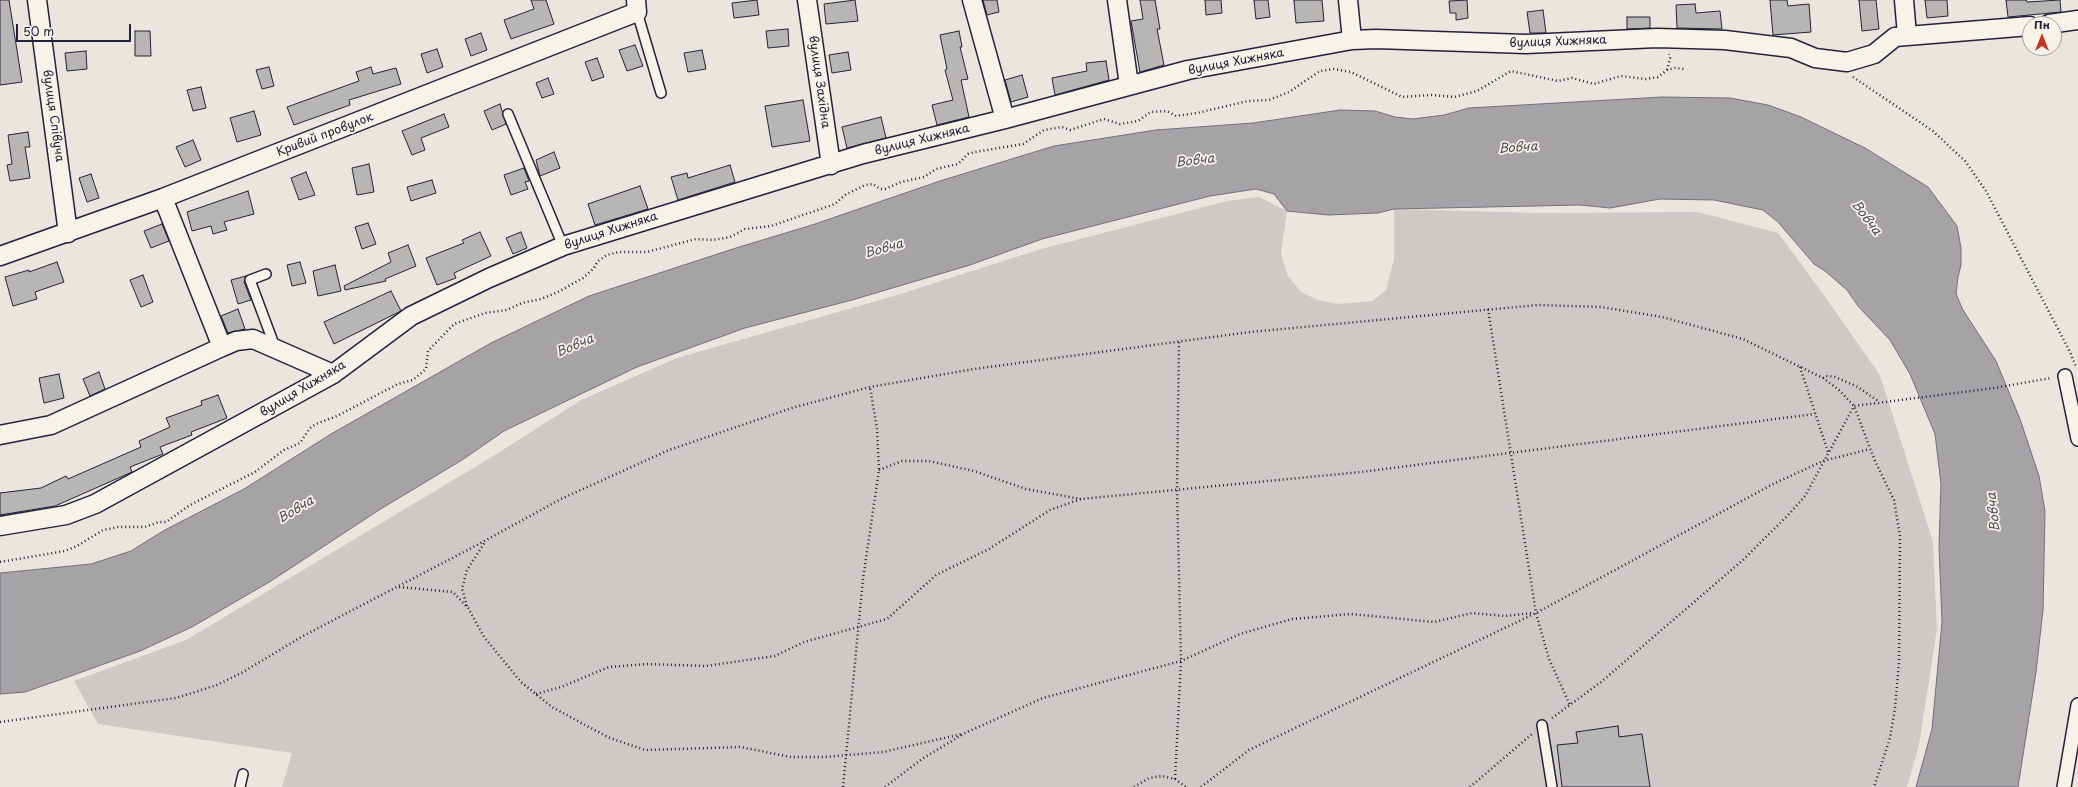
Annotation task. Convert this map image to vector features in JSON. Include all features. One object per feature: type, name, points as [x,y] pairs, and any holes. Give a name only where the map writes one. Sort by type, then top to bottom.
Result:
[{"type":"street","name":"вулиця Співуча","points":[[38,0],[68,233]]},
{"type":"street","name":"вулиця Західна","points":[[807,0],[831,165]]},
{"type":"street","points":[[972,0],[1005,120]]},
{"type":"street","points":[[1117,0],[1129,86]]},
{"type":"street","points":[[1348,0],[1352,40]]},
{"type":"street","points":[[1904,0],[1907,35]]},
{"type":"street","name":"Кривий провулок","points":[[0,256],[164,198],[637,6]]},
{"type":"street","points":[[2062,22],[2078,20]]},
{"type":"street","name":"вулиця Хижняка","points":[[0,526],[66,515],[95,504],[333,374],[411,316],[489,278],[563,246],[863,154],[1005,120],[1188,70],[1352,40],[1407,39],[1526,44],[1657,38],[1725,40],[1791,48],[1815,58],[1848,62],[1874,54],[1895,37],[2022,27]]},
{"type":"street","points":[[164,198],[222,347]]},
{"type":"street","points":[[0,435],[51,425],[236,341],[253,338],[333,374]]},
{"type":"street","points":[[2065,376],[2078,439]]},
{"type":"street","points":[[2064,787],[2078,705]]},
{"type":"lane","points":[[637,6],[661,93]]},
{"type":"lane","points":[[508,114],[563,246]]},
{"type":"lane","points":[[266,274],[250,280],[276,349]]},
{"type":"lane","points":[[1542,725],[1552,787]]},
{"type":"lane","points":[[240,787],[243,774]]},
{"type":"path","points":[[0,562],[65,551],[77,546],[102,530],[118,527],[145,527],[159,522],[166,522],[190,505],[255,472],[284,450],[300,443],[310,428],[316,424],[337,416],[398,384],[413,380],[426,370],[428,351],[454,324],[485,313],[507,310],[522,303],[540,299],[558,292],[583,278],[594,268],[598,261],[607,255],[619,252],[647,252],[696,239],[713,240],[730,237],[745,229],[771,226],[835,204],[845,195],[865,185],[873,184],[880,189],[884,189],[901,182],[924,177],[936,169],[958,164],[968,154],[1023,144],[1044,130],[1062,127],[1070,130],[1104,119],[1120,124],[1138,121],[1151,112],[1167,111],[1176,116],[1248,101],[1269,100],[1289,92],[1320,71],[1334,69],[1351,72],[1402,98],[1432,95],[1454,97],[1477,91],[1511,71],[1558,81],[1572,78],[1594,84],[1612,80],[1621,76],[1646,79],[1658,77],[1666,70],[1675,68],[1684,69]]},
{"type":"path","points":[[1850,76],[1933,131],[1965,161],[1986,191],[2012,237],[2070,352],[2078,371]]},
{"type":"path","points":[[0,722],[176,698],[218,685],[243,672],[303,636],[398,587],[561,499],[669,450],[792,408],[870,387],[974,369],[1250,332],[1538,305],[1601,307],[1662,317],[1743,339],[1823,378],[1839,390],[1854,406],[1870,450],[1894,500],[1900,530],[1901,562],[1899,662],[1895,708],[1890,738],[1874,787]]},
{"type":"path","points":[[1488,309],[1536,613],[1549,659],[1570,705]]},
{"type":"path","points":[[1175,779],[1181,661],[1177,489],[1179,341]]},
{"type":"path","points":[[1800,366],[1828,452]]},
{"type":"path","points":[[1823,378],[1826,376],[1835,377],[1858,387],[1878,402]]},
{"type":"path","points":[[1854,406],[1994,388],[2065,376]]},
{"type":"path","points":[[843,787],[863,579],[879,470],[877,428],[870,387]]},
{"type":"path","points":[[1470,787],[1542,725],[1602,682],[1743,560],[1805,496],[1854,406]]},
{"type":"path","points":[[536,694],[561,687],[609,667],[647,664],[706,666],[743,662],[775,656],[804,642],[887,620],[936,575],[989,549],[1050,510],[1081,499],[1361,472],[1815,414]]},
{"type":"path","points":[[1201,787],[1249,750],[1536,613],[1760,491],[1823,462],[1870,450]]},
{"type":"path","points":[[879,470],[902,461],[929,461],[974,471],[1026,489],[1081,499]]},
{"type":"path","points":[[467,607],[462,588],[467,570],[486,540]]},
{"type":"path","points":[[398,587],[453,592],[467,607],[484,637],[521,682],[552,707],[610,738],[645,750],[740,747],[791,758],[884,752],[965,733]]},
{"type":"path","points":[[885,787],[922,759],[965,733],[1043,698],[1181,661],[1240,634],[1292,619],[1351,614],[1434,622],[1472,613],[1504,616],[1536,613]]},
{"type":"path","points":[[1134,787],[1149,778],[1162,776],[1175,779],[1186,787]]},
{"type":"shaded area","points":[[1259,197],[1287,211],[1281,254],[1288,276],[1301,292],[1318,300],[1338,304],[1373,301],[1386,290],[1394,259],[1394,209],[1541,213],[1698,212],[1778,233],[1880,375],[1933,542],[1937,629],[1919,745],[1907,787],[282,787],[292,753],[98,724],[74,681],[186,640],[495,455],[581,400],[677,358],[894,296],[1041,249],[1227,201]]},
{"type":"water","name":"Вовча","points":[[1662,97],[1730,98],[1768,105],[1801,117],[1865,148],[1928,187],[1957,226],[1961,248],[1961,265],[1956,294],[1963,310],[1996,361],[2020,419],[2039,476],[2045,511],[2043,610],[2036,672],[2018,787],[1916,787],[1932,729],[1942,622],[1939,546],[1941,484],[1935,434],[1910,374],[1890,340],[1858,306],[1847,290],[1825,271],[1814,264],[1778,222],[1763,210],[1714,200],[1660,199],[1610,208],[1580,205],[1394,209],[1378,213],[1328,215],[1287,211],[1274,194],[1256,189],[1210,196],[1042,239],[970,265],[852,300],[745,328],[637,367],[504,431],[462,460],[379,510],[271,581],[192,627],[140,651],[68,677],[25,692],[0,694],[0,573],[91,564],[131,551],[163,531],[244,489],[331,434],[491,343],[589,296],[812,225],[940,181],[1054,146],[1156,130],[1253,123],[1340,110],[1375,111],[1395,117],[1413,119],[1444,115],[1469,108]]},
{"type":"building","points":[[0,0],[9,0],[22,82],[0,85]]},
{"type":"building","points":[[531,0],[546,0],[554,24],[511,39],[504,20],[534,9]]},
{"type":"building","points":[[757,0],[759,15],[734,18],[732,3]]},
{"type":"building","points":[[855,0],[858,21],[826,24],[824,4]]},
{"type":"building","points":[[983,0],[997,0],[999,12],[987,15]]},
{"type":"building","points":[[1140,0],[1155,0],[1160,29],[1157,29],[1164,65],[1140,72],[1131,21],[1143,19]]},
{"type":"building","points":[[1205,0],[1221,0],[1222,13],[1206,15]]},
{"type":"building","points":[[1254,0],[1268,0],[1270,17],[1256,19]]},
{"type":"building","points":[[1294,0],[1322,0],[1324,21],[1296,23]]},
{"type":"building","points":[[1467,0],[1468,18],[1456,20],[1456,13],[1450,13],[1449,1]]},
{"type":"building","points":[[1770,0],[1787,0],[1788,6],[1809,4],[1811,32],[1773,35]]},
{"type":"building","points":[[1859,0],[1876,0],[1879,29],[1862,31]]},
{"type":"building","points":[[1925,0],[1947,0],[1948,16],[1927,18]]},
{"type":"building","points":[[2006,0],[2026,0],[2027,2],[2060,0],[2061,12],[2008,17]]},
{"type":"building","points":[[1695,4],[1696,13],[1720,11],[1722,29],[1677,28],[1676,5]]},
{"type":"building","points":[[1543,10],[1546,33],[1530,33],[1527,12]]},
{"type":"building","points":[[1627,17],[1650,17],[1650,28],[1627,29]]},
{"type":"building","points":[[788,29],[789,46],[768,48],[766,31]]},
{"type":"building","points":[[135,31],[150,31],[151,56],[135,56]]},
{"type":"building","points":[[959,31],[962,47],[960,47],[968,79],[961,80],[969,117],[937,125],[932,105],[953,100],[945,70],[947,69],[940,35]]},
{"type":"building","points":[[481,33],[487,50],[471,56],[465,39]]},
{"type":"building","points":[[635,45],[643,66],[627,71],[619,50]]},
{"type":"building","points":[[437,49],[443,67],[427,73],[421,54]]},
{"type":"building","points":[[702,50],[706,69],[688,72],[684,53]]},
{"type":"building","points":[[86,51],[87,69],[67,71],[65,53]]},
{"type":"building","points":[[848,52],[851,70],[832,73],[829,55]]},
{"type":"building","points":[[597,58],[604,77],[592,81],[585,62]]},
{"type":"building","points":[[1106,61],[1109,80],[1055,95],[1052,78],[1087,71],[1086,63]]},
{"type":"building","points":[[269,67],[274,86],[262,89],[256,70]]},
{"type":"building","points":[[371,67],[373,74],[396,68],[401,84],[349,100],[350,105],[294,125],[287,107],[359,81],[356,72]]},
{"type":"building","points":[[1022,75],[1028,97],[1011,102],[1005,80]]},
{"type":"building","points":[[548,78],[554,94],[542,98],[536,83]]},
{"type":"building","points":[[201,87],[206,108],[193,111],[187,90]]},
{"type":"building","points":[[803,100],[810,141],[772,147],[765,106]]},
{"type":"building","points":[[500,104],[506,124],[492,130],[484,111]]},
{"type":"building","points":[[254,111],[261,135],[237,142],[230,118]]},
{"type":"building","points":[[444,114],[449,127],[421,138],[425,150],[412,155],[402,131]]},
{"type":"building","points":[[881,117],[886,138],[847,148],[842,127]]},
{"type":"building","points":[[28,132],[30,147],[25,147],[30,178],[10,181],[7,165],[12,164],[8,135]]},
{"type":"building","points":[[193,140],[201,160],[185,167],[176,147]]},
{"type":"building","points":[[554,152],[560,168],[540,176],[536,160]]},
{"type":"building","points":[[369,164],[374,192],[357,195],[352,168]]},
{"type":"building","points":[[730,165],[735,182],[678,200],[671,177],[687,173],[688,178]]},
{"type":"building","points":[[524,168],[529,181],[525,182],[528,189],[511,195],[504,175]]},
{"type":"building","points":[[306,172],[315,195],[299,200],[291,178]]},
{"type":"building","points":[[91,174],[99,198],[87,202],[79,178]]},
{"type":"building","points":[[432,180],[436,193],[411,201],[407,187]]},
{"type":"building","points":[[640,186],[648,209],[595,225],[588,204]]},
{"type":"building","points":[[248,191],[254,214],[224,222],[227,230],[213,234],[211,226],[192,231],[187,212]]},
{"type":"building","points":[[368,223],[376,244],[362,249],[355,227]]},
{"type":"building","points":[[162,224],[169,241],[151,248],[144,231]]},
{"type":"building","points":[[480,232],[491,256],[454,273],[456,278],[437,285],[426,258],[464,243],[462,240]]},
{"type":"building","points":[[521,232],[527,248],[513,254],[506,238]]},
{"type":"building","points":[[408,245],[416,266],[385,279],[386,281],[345,290],[344,286],[391,262],[388,253]]},
{"type":"building","points":[[57,262],[64,282],[35,292],[37,299],[13,306],[5,277],[29,270],[29,272]]},
{"type":"building","points":[[300,262],[306,283],[292,286],[287,265]]},
{"type":"building","points":[[335,265],[341,291],[318,296],[313,271]]},
{"type":"building","points":[[143,275],[153,302],[141,307],[130,280]]},
{"type":"building","points":[[246,276],[244,282],[251,300],[238,304],[231,280]]},
{"type":"building","points":[[391,291],[401,311],[334,344],[324,322]]},
{"type":"building","points":[[238,309],[245,329],[228,333],[221,316]]},
{"type":"building","points":[[99,372],[105,389],[90,396],[83,379]]},
{"type":"building","points":[[59,374],[64,398],[44,403],[39,378]]},
{"type":"building","points":[[218,395],[227,418],[191,432],[192,435],[160,447],[163,454],[130,467],[132,472],[55,506],[0,515],[0,493],[41,488],[66,476],[68,479],[141,447],[139,441],[170,427],[166,418],[202,405],[201,401]]},
{"type":"building","points":[[1618,726],[1619,737],[1642,734],[1650,787],[1562,787],[1557,745],[1578,743],[1576,732]]}]
